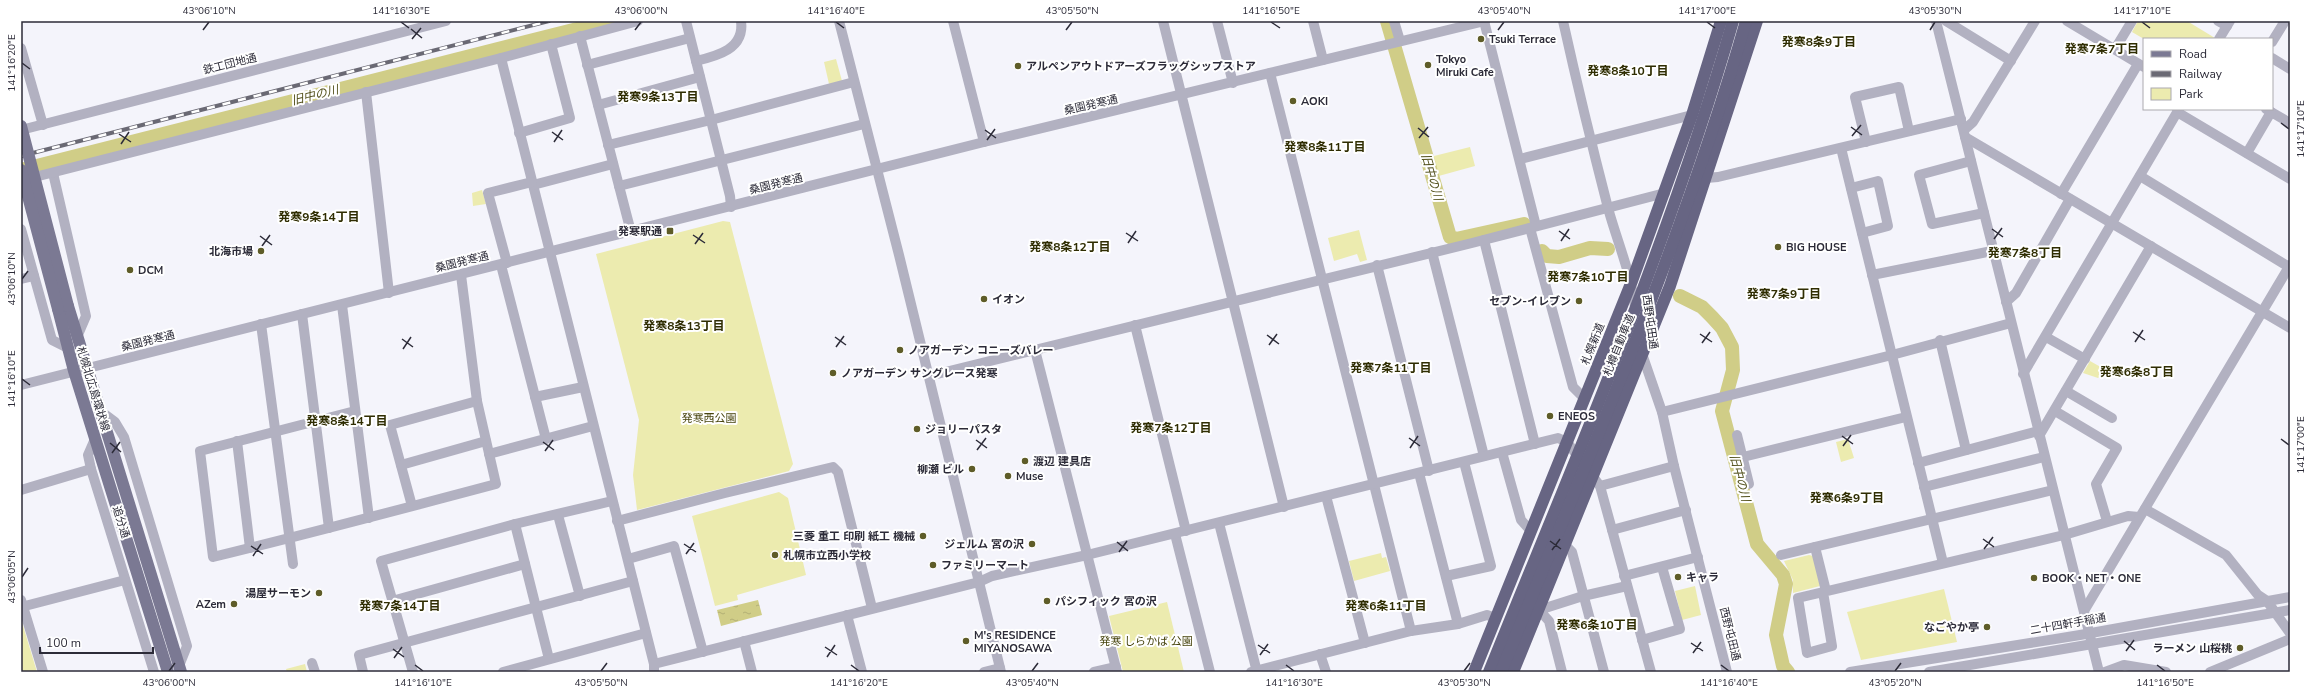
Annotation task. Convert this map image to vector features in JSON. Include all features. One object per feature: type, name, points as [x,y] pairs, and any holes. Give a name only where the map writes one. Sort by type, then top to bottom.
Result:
[{"type":"highway","name":"札幌新道","points":[[1474,672],[1632,281],[1692,115],[1721,21]]},
{"type":"highway","name":"札樽自動車道","points":[[1489,672],[1644,287],[1695,147],[1734,21]]},
{"type":"highway","name":"札樽自動車道","points":[[1501,672],[1652,299],[1706,151],[1746,21]]},
{"type":"highway","points":[[1513,672],[1565,545],[1596,481],[1642,355],[1670,286],[1757,21]]},
{"type":"main road","name":"札幌北広島環状線","points":[[21,126],[63,308],[68,348],[74,371]]},
{"type":"main road","name":"札幌北広島環状線","points":[[21,170],[63,308],[77,337],[180,669]]},
{"type":"main road","name":"追分通","points":[[74,371],[168,672]]},
{"type":"street","name":"鉄工団地通","points":[[21,130],[426,23],[446,21]]},
{"type":"street","points":[[21,181],[501,58],[638,21]]},
{"type":"street","points":[[686,21],[731,207]]},
{"type":"street","points":[[696,61],[720,55],[735,45],[741,34],[741,21]]},
{"type":"street","points":[[838,21],[929,376],[1001,670],[984,672]]},
{"type":"street","points":[[953,21],[984,142]]},
{"type":"street","points":[[1163,21],[1284,506]]},
{"type":"street","points":[[1217,21],[1233,83]]},
{"type":"street","points":[[1313,21],[1323,60]]},
{"type":"street","points":[[1394,21],[1395,42]]},
{"type":"street","points":[[1481,21],[1520,159],[1533,227],[1573,386],[1584,399]]},
{"type":"street","name":"桑園発寒通","points":[[21,385],[876,171],[984,142],[1233,83],[1481,21]]},
{"type":"street","name":"西野屯田通","points":[[1563,21],[1583,110],[1608,207],[1624,265],[1632,281],[1642,355],[1662,412],[1674,466],[1727,672]]},
{"type":"street","points":[[1936,21],[1961,118],[1992,251],[2099,672]]},
{"type":"street","points":[[1946,21],[2011,61]]},
{"type":"street","points":[[1964,133],[1973,122],[2035,21]]},
{"type":"street","points":[[2006,302],[2016,293],[2065,196],[2141,65],[2115,49],[2082,24],[2067,21]]},
{"type":"street","points":[[2115,49],[2132,21]]},
{"type":"street","points":[[2273,40],[2285,21]]},
{"type":"street","points":[[2219,38],[2225,23]]},
{"type":"street","points":[[580,36],[631,232]]},
{"type":"street","points":[[587,65],[690,38]]},
{"type":"street","points":[[519,133],[570,118],[551,44]]},
{"type":"street","points":[[21,48],[43,125]]},
{"type":"street","points":[[501,58],[583,387],[628,559],[654,668],[703,652],[979,582],[992,576],[1087,556],[1558,438],[1567,442],[1596,481],[1612,530],[1651,672]]},
{"type":"street","points":[[2273,59],[2290,69]]},
{"type":"street","points":[[1270,73],[1372,485],[1410,631]]},
{"type":"street","points":[[598,105],[700,77]]},
{"type":"street","points":[[608,145],[711,120],[854,82]]},
{"type":"street","points":[[1866,142],[1855,97],[1899,87],[1909,132]]},
{"type":"street","points":[[366,92],[389,293]]},
{"type":"street","points":[[2023,374],[2178,111],[2290,179]]},
{"type":"street","points":[[2247,153],[2269,111],[2290,123]]},
{"type":"street","points":[[1520,159],[1692,115]]},
{"type":"street","points":[[1706,178],[1718,177],[1909,132],[1961,118]]},
{"type":"street","points":[[619,186],[864,124]]},
{"type":"street","points":[[1964,133],[2065,196],[2290,328]]},
{"type":"street","points":[[1841,148],[1906,417],[1943,562]]},
{"type":"street","points":[[1971,161],[1919,175],[1932,224],[1984,213]]},
{"type":"street","points":[[546,439],[488,193],[533,184],[613,164]]},
{"type":"street","points":[[53,173],[86,316],[77,337]]},
{"type":"street","points":[[2084,611],[2261,311],[2286,280],[2290,266],[2140,176]]},
{"type":"street","points":[[1851,188],[1878,181],[1888,226],[1862,233]]},
{"type":"street","points":[[929,376],[1484,240],[1665,193]]},
{"type":"street","points":[[21,229],[52,340],[68,348]]},
{"type":"street","points":[[1484,240],[1535,444]]},
{"type":"street","points":[[1918,463],[2038,433],[2055,411],[2151,246]]},
{"type":"street","points":[[1872,275],[1992,251]]},
{"type":"street","points":[[1432,252],[1484,456]]},
{"type":"street","points":[[1377,265],[1429,471]]},
{"type":"street","points":[[355,411],[200,451],[213,558],[496,484],[477,402],[461,275]]},
{"type":"street","points":[[21,279],[34,276]]},
{"type":"street","points":[[342,304],[369,518]]},
{"type":"street","points":[[302,314],[314,422],[329,528]]},
{"type":"street","points":[[1662,412],[1892,355],[1940,340],[2011,323]]},
{"type":"street","points":[[261,324],[288,539],[293,564]]},
{"type":"street","points":[[1135,325],[1186,531]]},
{"type":"street","points":[[2046,337],[2085,359]]},
{"type":"street","points":[[1940,340],[1966,450]]},
{"type":"street","points":[[1036,350],[1116,669],[1094,672]]},
{"type":"street","points":[[535,397],[583,387]]},
{"type":"street","points":[[2066,391],[2112,418]]},
{"type":"street","points":[[412,506],[390,425],[477,402]]},
{"type":"street","points":[[2055,411],[2117,448],[2096,484],[2107,521]]},
{"type":"street","points":[[1742,457],[1906,417]]},
{"type":"street","points":[[489,454],[593,426]]},
{"type":"street","points":[[1737,435],[1749,484]]},
{"type":"street","points":[[95,439],[88,455],[91,469],[154,672]]},
{"type":"street","points":[[237,441],[250,548]]},
{"type":"street","points":[[401,465],[486,442]]},
{"type":"street","points":[[1502,452],[1521,520],[1531,531]]},
{"type":"street","points":[[1924,487],[2044,458]]},
{"type":"street","points":[[1446,576],[1491,566],[1464,462]]},
{"type":"street","points":[[1596,481],[1674,466]]},
{"type":"street","points":[[617,521],[718,494],[833,467],[838,472],[872,608]]},
{"type":"street","points":[[21,490],[91,469]]},
{"type":"street","points":[[1418,473],[1458,624]]},
{"type":"street","points":[[1781,555],[2053,490]]},
{"type":"street","points":[[1326,496],[1365,643]]},
{"type":"street","points":[[413,672],[381,561],[515,524],[612,501]]},
{"type":"street","points":[[1612,530],[1686,510]]},
{"type":"street","points":[[1815,547],[1825,591],[1832,646],[1807,653],[1798,598],[1825,591],[1943,562],[2064,535],[2107,521],[2142,513],[2226,555],[2258,595],[2267,601],[2290,633]]},
{"type":"street","points":[[558,515],[580,596]]},
{"type":"street","points":[[1219,523],[1255,672],[1410,631],[1458,624],[1487,615],[1496,618]]},
{"type":"street","points":[[515,524],[548,659]]},
{"type":"street","points":[[1175,534],[1210,672]]},
{"type":"street","points":[[1565,545],[1572,552],[1604,672]]},
{"type":"street","points":[[628,559],[674,546],[703,652]]},
{"type":"street","points":[[1624,576],[1698,557]]},
{"type":"street","points":[[392,601],[525,564]]},
{"type":"street","points":[[1642,640],[1680,629],[1662,567]]},
{"type":"street","points":[[43,672],[22,605],[125,580]]},
{"type":"street","points":[[363,672],[359,655],[633,581]]},
{"type":"street","points":[[1562,672],[1549,621],[1539,610],[1583,596],[1627,586]]},
{"type":"street","name":"二十四軒手稲通","points":[[1850,672],[2290,597]]},
{"type":"street","points":[[1929,672],[2290,610]]},
{"type":"street","points":[[847,616],[862,672]]},
{"type":"street","points":[[504,672],[646,633]]},
{"type":"street","points":[[2210,672],[2290,639]]},
{"type":"street","points":[[744,641],[752,672]]},
{"type":"street","points":[[1320,654],[1326,672]]},
{"type":"street","points":[[2105,672],[2124,665],[2166,672]]},
{"type":"green space","points":[[2138,21],[2187,21],[2215,38],[2143,38],[2132,32]]},
{"type":"green space","points":[[836,59],[842,81],[829,84],[824,62]]},
{"type":"green space","points":[[1470,147],[1475,166],[1435,177],[1430,157]]},
{"type":"green space","points":[[482,190],[486,204],[473,206],[472,193]]},
{"type":"green space","name":"発寒西公園","points":[[723,221],[730,222],[793,464],[789,471],[637,510],[633,475],[639,420],[596,254]]},
{"type":"green space","points":[[1359,230],[1367,260],[1360,262],[1357,254],[1334,261],[1328,238]]},
{"type":"green space","points":[[2090,361],[2106,370],[2098,378],[2083,373]]},
{"type":"green space","points":[[1848,439],[1854,458],[1841,462],[1836,442]]},
{"type":"green space","points":[[779,492],[788,498],[806,575],[737,595],[738,600],[715,606],[692,516]]},
{"type":"green space","points":[[1381,553],[1382,558],[1386,557],[1390,571],[1354,581],[1349,561]]},
{"type":"green space","points":[[1809,555],[1813,556],[1820,586],[1793,593],[1793,580],[1784,561]]},
{"type":"green space","points":[[1695,586],[1701,615],[1682,620],[1675,591]]},
{"type":"green space","points":[[1944,589],[1957,642],[1861,660],[1847,612]]},
{"type":"green space","name":"発寒 しらかば 公園","points":[[1167,602],[1184,672],[1123,672],[1109,616]]},
{"type":"green space","points":[[21,619],[37,672],[21,672]]},
{"type":"green space","points":[[305,664],[307,672],[287,672],[286,669]]},
{"type":"water","points":[[758,600],[762,615],[721,626],[717,610]]},
{"type":"waterway","name":"旧中の川","points":[[21,170],[609,21]]},
{"type":"waterway","name":"旧中の川","points":[[1387,21],[1450,237],[1456,239],[1524,224]]},
{"type":"waterway","name":"旧中の川","points":[[1542,251],[1547,256],[1559,257],[1590,248],[1608,249]]},
{"type":"waterway","name":"旧中の川","points":[[1680,296],[1702,307],[1722,328],[1732,347],[1733,370],[1722,411],[1757,544],[1783,575],[1786,584],[1776,635],[1783,666],[1788,672]]},
{"type":"railway","points":[[21,156],[549,21]]},
{"type":"place","name":"Tsuki Terrace","points":[[1481,39]]},
{"type":"place","name":"Tokyo Miruki Cafe","points":[[1428,65]]},
{"type":"place","name":"アルペンアウトドアーズフラッグシップストア","points":[[1018,66]]},
{"type":"place","name":"AOKI","points":[[1293,101]]},
{"type":"place","name":"発寒駅通","points":[[670,231]]},
{"type":"place","name":"BIG HOUSE","points":[[1778,247]]},
{"type":"place","name":"北海市場","points":[[261,251]]},
{"type":"place","name":"DCM","points":[[130,270]]},
{"type":"place","name":"イオン","points":[[984,299]]},
{"type":"place","name":"セブン-イレブン","points":[[1579,301]]},
{"type":"place","name":"ノアガーデン コニーズバレー","points":[[900,350]]},
{"type":"place","name":"ノアガーデン サングレース発寒","points":[[833,373]]},
{"type":"place","name":"ENEOS","points":[[1550,416]]},
{"type":"place","name":"ジョリーパスタ","points":[[917,429]]},
{"type":"place","name":"渡辺 建具店","points":[[1025,461]]},
{"type":"place","name":"柳瀬 ビル","points":[[972,469]]},
{"type":"place","name":"Muse","points":[[1008,476]]},
{"type":"place","name":"三菱 重工 印刷 紙工 機械","points":[[923,536]]},
{"type":"place","name":"ジェルム 宮の沢","points":[[1032,544]]},
{"type":"place","name":"札幌市立西小学校","points":[[775,555]]},
{"type":"place","name":"ファミリーマート","points":[[933,565]]},
{"type":"place","name":"キャラ","points":[[1678,577]]},
{"type":"place","name":"BOOK・NET・ONE","points":[[2034,578]]},
{"type":"place","name":"湯屋サーモン","points":[[319,593]]},
{"type":"place","name":"パシフィック 宮の沢","points":[[1047,601]]},
{"type":"place","name":"AZem","points":[[234,604]]},
{"type":"place","name":"なごやか亭","points":[[1987,627]]},
{"type":"place","name":"M's RESIDENCE MIYANOSAWA","points":[[966,641]]},
{"type":"place","name":"ラーメン 山桜桃","points":[[2240,648]]},
{"type":"district","name":"発寒8条9丁目","points":[[1819,42]]},
{"type":"district","name":"発寒7条7丁目","points":[[2102,49]]},
{"type":"district","name":"発寒8条10丁目","points":[[1628,71]]},
{"type":"district","name":"発寒9条13丁目","points":[[658,97]]},
{"type":"district","name":"発寒8条11丁目","points":[[1325,147]]},
{"type":"district","name":"発寒9条14丁目","points":[[319,217]]},
{"type":"district","name":"発寒8条12丁目","points":[[1070,247]]},
{"type":"district","name":"発寒7条8丁目","points":[[2025,253]]},
{"type":"district","name":"発寒7条10丁目","points":[[1588,277]]},
{"type":"district","name":"発寒7条9丁目","points":[[1784,294]]},
{"type":"district","name":"発寒8条13丁目","points":[[684,326]]},
{"type":"district","name":"発寒7条11丁目","points":[[1391,368]]},
{"type":"district","name":"発寒6条8丁目","points":[[2137,372]]},
{"type":"district","name":"発寒8条14丁目","points":[[347,421]]},
{"type":"district","name":"発寒7条12丁目","points":[[1171,428]]},
{"type":"district","name":"発寒6条9丁目","points":[[1847,498]]},
{"type":"district","name":"発寒7条14丁目","points":[[400,606]]},
{"type":"district","name":"発寒6条11丁目","points":[[1386,606]]},
{"type":"district","name":"発寒6条10丁目","points":[[1597,625]]}]
